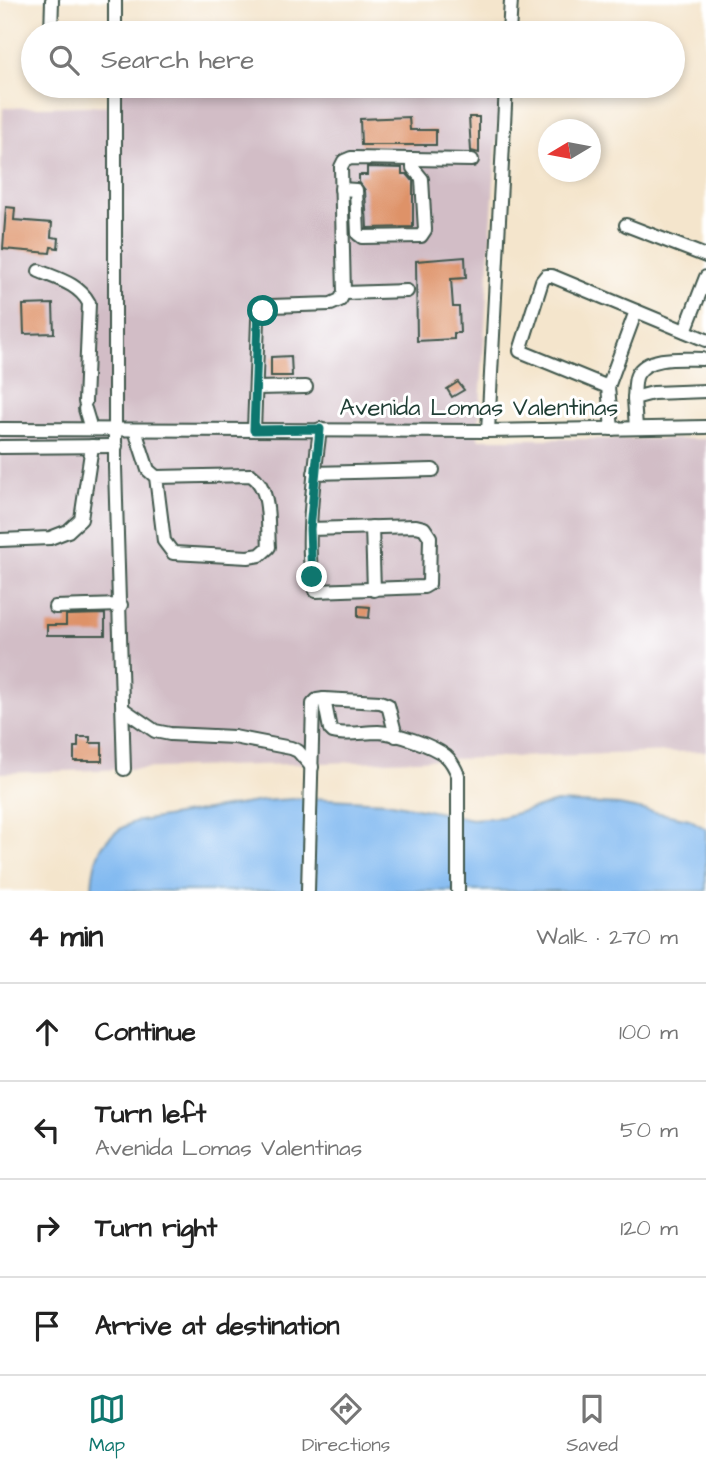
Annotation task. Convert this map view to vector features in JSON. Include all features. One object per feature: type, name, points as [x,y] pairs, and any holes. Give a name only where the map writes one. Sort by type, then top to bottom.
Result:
[{"type":"street","points":[[51,21],[52,0]]},
{"type":"street","points":[[115,0],[115,21]]},
{"type":"street","points":[[510,21],[511,0]]},
{"type":"street","points":[[115,98],[116,446],[124,769]]},
{"type":"street","points":[[488,431],[505,98]]},
{"type":"street","points":[[254,430],[258,320],[263,311],[271,306],[331,304],[340,300],[344,293],[341,167],[344,161],[351,158],[472,160]]},
{"type":"street","points":[[341,189],[356,190],[358,234],[362,237],[421,236],[425,230],[422,179],[413,168],[413,159]]},
{"type":"street","points":[[626,225],[706,256]]},
{"type":"street","points":[[39,271],[75,286],[89,303],[85,405],[91,429]]},
{"type":"street","points":[[608,387],[520,351],[542,281],[546,276],[552,276],[706,340]]},
{"type":"street","points":[[685,331],[706,277]]},
{"type":"street","points":[[344,293],[407,290]]},
{"type":"street","points":[[612,429],[608,387],[636,311]]},
{"type":"street","points":[[636,428],[636,378],[643,368],[673,359],[702,359]]},
{"type":"street","points":[[256,388],[306,387]]},
{"type":"street","points":[[634,397],[653,393],[706,391]]},
{"type":"street","name":"Avenida Lomas Valentinas","points":[[0,429],[488,431],[706,427]]},
{"type":"street","points":[[310,529],[424,528],[430,537],[427,586],[316,592],[312,577],[310,529],[320,429]]},
{"type":"street","points":[[135,430],[148,470],[156,477],[164,541],[173,553],[248,556],[260,555],[269,547],[264,492],[260,481],[251,475],[156,477]]},
{"type":"street","points":[[0,540],[50,538],[68,531],[81,519],[92,446]]},
{"type":"street","points":[[0,447],[116,446]]},
{"type":"street","points":[[314,473],[433,470]]},
{"type":"street","points":[[372,527],[374,590]]},
{"type":"street","points":[[55,607],[121,605]]},
{"type":"street","points":[[324,699],[330,729],[333,732],[381,732],[396,736],[435,749],[448,757],[455,766],[458,775],[458,891]]},
{"type":"street","points":[[308,891],[313,705],[317,700],[324,699],[380,702],[388,705],[396,736]]},
{"type":"street","points":[[123,709],[155,731],[234,737],[291,748],[298,751],[312,767]]},
{"type":"shaded area","points":[[120,98],[499,98],[478,439],[706,439],[706,751],[0,773],[0,204],[3,108],[120,105]]},
{"type":"water","points":[[309,798],[387,802],[471,819],[502,817],[557,802],[619,805],[689,819],[706,829],[706,891],[92,891],[94,867],[101,849],[114,834],[134,822],[262,801]]},
{"type":"building","points":[[409,117],[410,130],[436,130],[436,145],[361,145],[360,119]]},
{"type":"building","points":[[469,117],[479,117],[479,153],[471,151]]},
{"type":"building","points":[[367,167],[402,168],[402,174],[407,174],[413,181],[413,227],[367,228],[365,190],[359,182],[359,175],[367,175]]},
{"type":"building","points":[[6,207],[15,208],[14,220],[52,223],[51,237],[59,238],[58,248],[51,247],[50,253],[3,249]]},
{"type":"building","points":[[465,257],[466,278],[451,279],[453,307],[459,307],[460,333],[454,333],[454,339],[417,341],[416,261]]},
{"type":"building","points":[[53,304],[54,333],[24,334],[23,305]]},
{"type":"building","points":[[291,356],[292,376],[271,376],[271,357]]},
{"type":"building","points":[[458,382],[464,390],[452,397],[447,389]]},
{"type":"building","points":[[358,606],[370,607],[369,618],[358,617]]},
{"type":"building","points":[[105,614],[105,635],[47,635],[47,625],[66,625],[66,615]]},
{"type":"building","points":[[78,737],[90,737],[90,743],[102,743],[102,761],[74,761],[74,747],[78,747]]},
{"type":"route","points":[[263,311],[258,320],[254,430],[320,429],[310,529],[312,577]]}]
